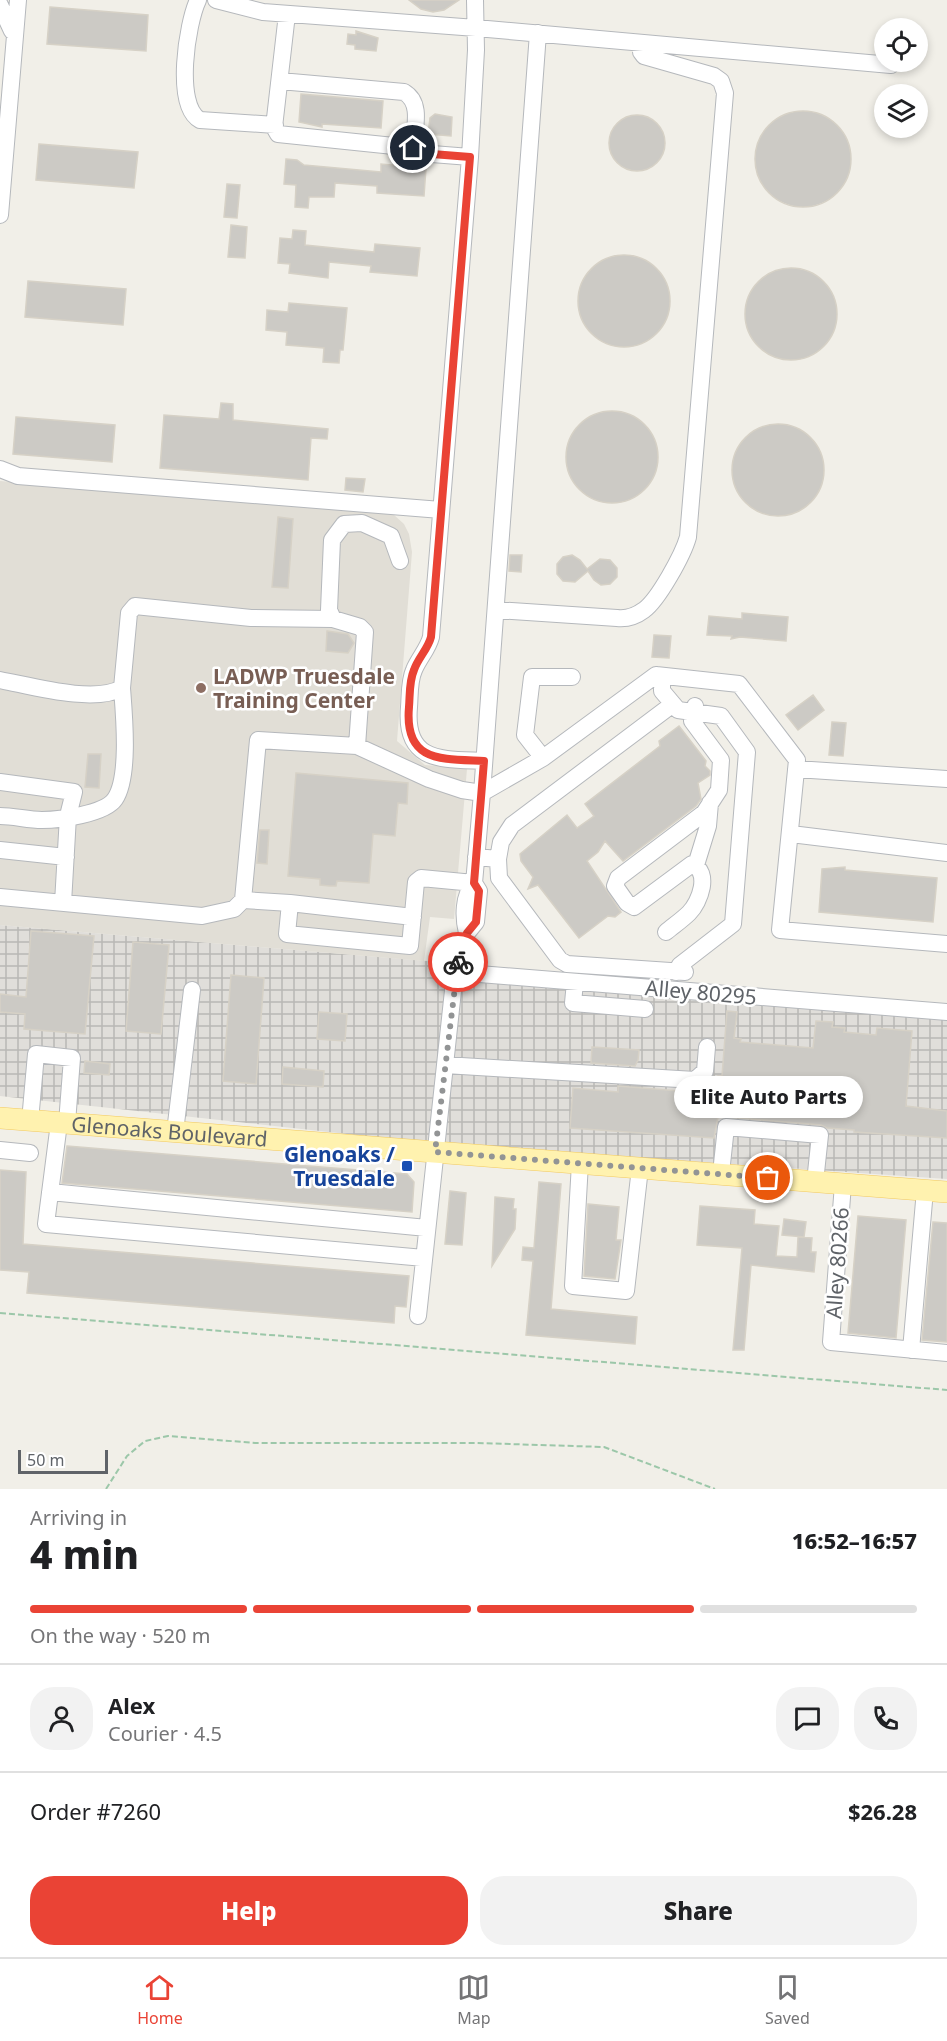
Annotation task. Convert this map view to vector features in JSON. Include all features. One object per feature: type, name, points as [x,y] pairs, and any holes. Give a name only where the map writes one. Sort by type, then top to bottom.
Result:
[{"type":"main road","name":"Glenoaks Boulevard","points":[[0,1118],[947,1192]]},
{"type":"street","points":[[0,215],[18,0]]},
{"type":"street","points":[[198,0],[191,17],[184,84],[191,112],[200,120],[275,125]]},
{"type":"street","points":[[216,0],[256,11],[287,14],[538,33],[874,64]]},
{"type":"street","points":[[475,0],[476,28],[470,157],[431,637],[412,675],[409,731],[416,745],[430,756],[484,761]]},
{"type":"street","points":[[0,5],[12,29],[14,46]]},
{"type":"street","points":[[287,14],[276,131],[283,136],[413,148],[432,154],[470,157]]},
{"type":"street","points":[[418,1316],[455,972],[467,933],[463,920],[468,890],[474,883],[538,33]]},
{"type":"street","points":[[496,610],[631,617],[651,603],[681,554],[688,537],[725,93],[721,81],[710,74],[645,56],[641,52],[641,43]]},
{"type":"street","points":[[280,81],[406,93],[416,107],[413,148]]},
{"type":"street","points":[[0,469],[18,476],[441,510]]},
{"type":"street","points":[[333,619],[329,610],[330,552],[335,533],[344,524],[362,523],[391,536],[400,561]]},
{"type":"street","points":[[0,816],[42,820],[99,812],[115,799],[123,774],[123,688],[129,613],[135,606],[251,618],[333,619],[360,627],[365,632],[357,746]]},
{"type":"street","points":[[543,758],[525,735],[532,677],[572,676]]},
{"type":"street","points":[[0,680],[93,695],[115,692],[123,688]]},
{"type":"street","points":[[659,680],[662,691],[673,704],[678,710],[726,709],[756,751],[741,930],[687,972],[567,964],[560,960],[499,878],[498,859],[501,842],[512,825],[673,704]]},
{"type":"street","points":[[659,680],[668,686],[682,704],[695,709]]},
{"type":"street","points":[[0,897],[202,916],[234,909],[243,900],[258,740],[357,746],[429,779],[462,790],[482,793],[543,758],[659,680],[739,684],[797,760],[780,930],[947,944]]},
{"type":"street","points":[[695,709],[692,722],[721,760],[719,790],[704,813],[618,878],[615,886],[627,903],[634,907],[692,864],[696,865]]},
{"type":"street","points":[[796,769],[947,779]]},
{"type":"street","points":[[0,782],[74,792],[68,816],[63,903]]},
{"type":"street","points":[[666,932],[688,914],[697,902],[703,878],[696,865],[708,826],[710,803]]},
{"type":"street","points":[[790,834],[947,853]]},
{"type":"street","points":[[0,850],[66,857]]},
{"type":"street","points":[[476,857],[498,859]]},
{"type":"street","points":[[290,903],[287,934],[410,946],[416,882],[421,878],[474,883]]},
{"type":"street","points":[[243,900],[413,916]]},
{"type":"street","name":"Alley 80295","points":[[455,972],[947,1012]]},
{"type":"street","points":[[575,982],[573,1003],[645,1009]]},
{"type":"street","points":[[175,1132],[192,990]]},
{"type":"street","points":[[445,1065],[695,1080],[705,1071],[707,1047]]},
{"type":"street","points":[[30,1120],[36,1054],[72,1058],[46,1224],[424,1258]]},
{"type":"street","points":[[721,1173],[726,1127],[820,1135],[815,1182]]},
{"type":"street","points":[[0,1150],[30,1153]]},
{"type":"street","points":[[580,1164],[573,1286],[626,1292],[640,1168]]},
{"type":"street","name":"Alley 80266","points":[[843,1184],[831,1342],[911,1350]]},
{"type":"street","points":[[925,1190],[911,1350],[947,1353]]},
{"type":"street","points":[[50,1192],[427,1228]]},
{"type":"path","points":[[0,1313],[947,1389]]},
{"type":"path","points":[[106,1489],[127,1456],[145,1441],[168,1436],[255,1443],[477,1443],[604,1447],[715,1489]]},
{"type":"shaded area","name":"LADWP Truesdale Training Center","points":[[0,481],[385,512],[394,515],[404,524],[409,534],[412,552],[397,741],[425,765],[467,769],[454,919],[430,917],[424,961],[0,925]]},
{"type":"shaded area","points":[[0,925],[947,1005],[947,1179],[438,1144],[0,1096]]},
{"type":"building","points":[[409,0],[459,0],[444,10],[433,12],[421,9]]},
{"type":"building","points":[[50,7],[148,15],[146,51],[47,44]]},
{"type":"building","points":[[356,31],[378,38],[376,51],[355,49],[355,45],[347,44],[348,34],[356,35]]},
{"type":"building","points":[[301,94],[383,101],[381,128],[322,124],[322,127],[299,122]]},
{"type":"building","points":[[803,111],[821,115],[837,125],[847,141],[851,159],[847,177],[837,193],[821,203],[803,207],[785,203],[769,193],[759,177],[755,159],[759,141],[769,125],[785,115]]},
{"type":"building","points":[[435,114],[452,117],[451,136],[428,134],[430,118]]},
{"type":"building","points":[[637,115],[648,117],[657,123],[663,132],[665,143],[663,154],[657,163],[648,169],[637,171],[626,169],[617,163],[611,154],[609,143],[611,132],[617,123],[626,117]]},
{"type":"building","points":[[39,144],[138,152],[134,188],[36,180]]},
{"type":"building","points":[[286,159],[297,160],[304,165],[381,172],[381,164],[426,168],[424,196],[377,193],[377,186],[335,183],[334,197],[309,197],[308,208],[295,207],[296,185],[284,184]]},
{"type":"building","points":[[227,184],[240,185],[237,218],[224,217]]},
{"type":"building","points":[[231,225],[247,227],[245,258],[228,257]]},
{"type":"building","points":[[293,230],[306,231],[305,245],[374,252],[375,244],[420,248],[417,276],[370,272],[371,266],[329,262],[328,278],[289,273],[290,264],[278,263],[280,238],[292,239]]},
{"type":"building","points":[[624,255],[641,259],[656,269],[666,284],[670,301],[666,318],[656,333],[641,343],[624,347],[607,343],[592,333],[582,318],[578,301],[582,284],[592,269],[607,259]]},
{"type":"building","points":[[791,268],[808,272],[823,282],[833,297],[837,314],[833,331],[823,346],[808,356],[791,360],[774,356],[759,346],[749,331],[745,314],[749,297],[759,282],[774,272]]},
{"type":"building","points":[[28,281],[126,289],[123,325],[25,317]]},
{"type":"building","points":[[289,303],[347,308],[343,350],[340,350],[339,363],[323,362],[324,348],[286,345],[287,332],[266,330],[267,310],[288,312]]},
{"type":"building","points":[[221,403],[233,404],[233,420],[328,429],[327,439],[311,438],[308,480],[160,468],[164,415],[219,419]]},
{"type":"building","points":[[612,411],[629,415],[644,425],[654,440],[658,457],[654,474],[644,489],[629,499],[612,503],[595,499],[580,489],[570,474],[566,457],[570,440],[580,425],[595,415]]},
{"type":"building","points":[[16,417],[115,425],[112,462],[13,454]]},
{"type":"building","points":[[778,424],[795,428],[810,438],[820,453],[824,470],[820,487],[810,502],[795,512],[778,516],[761,512],[746,502],[736,487],[732,470],[736,453],[746,438],[761,428]]},
{"type":"building","points":[[346,478],[365,479],[363,492],[345,490]]},
{"type":"building","points":[[278,517],[293,519],[288,588],[272,587]]},
{"type":"building","points":[[510,555],[522,555],[521,572],[509,571]]},
{"type":"building","points":[[572,555],[580,560],[587,569],[600,559],[610,560],[617,568],[617,577],[610,584],[601,585],[588,571],[575,582],[563,581],[557,574],[557,564],[563,557]]},
{"type":"building","points":[[742,613],[788,617],[786,641],[740,637],[731,639],[732,636],[707,635],[709,616],[742,619]]},
{"type":"building","points":[[327,631],[348,634],[354,643],[348,653],[326,651]]},
{"type":"building","points":[[654,635],[671,636],[669,658],[652,657]]},
{"type":"building","points":[[813,695],[824,710],[798,730],[786,715]]},
{"type":"building","points":[[832,722],[846,723],[843,756],[829,755]]},
{"type":"building","points":[[679,726],[706,761],[705,766],[710,771],[710,775],[698,783],[701,799],[696,806],[623,861],[605,841],[598,852],[587,861],[621,912],[615,917],[608,916],[579,938],[538,885],[528,889],[533,877],[521,861],[520,854],[567,815],[577,828],[594,816],[585,804],[660,746],[659,741]]},
{"type":"building","points":[[88,754],[101,754],[99,788],[85,787]]},
{"type":"building","points":[[296,773],[408,783],[407,804],[398,803],[395,836],[373,834],[369,883],[337,881],[336,886],[330,886],[320,885],[320,879],[288,876]]},
{"type":"building","points":[[260,830],[269,830],[267,864],[257,863]]},
{"type":"building","points":[[845,867],[845,870],[937,878],[933,922],[819,912],[822,869]]},
{"type":"building","points":[[31,931],[94,936],[85,1034],[24,1029],[25,1014],[0,1012],[0,994],[26,997]]},
{"type":"building","points":[[133,942],[169,945],[161,1034],[126,1031]]},
{"type":"building","points":[[231,975],[264,978],[256,1084],[223,1081]]},
{"type":"building","points":[[727,1011],[737,1012],[734,1038],[741,1039],[740,1042],[813,1048],[816,1021],[833,1022],[832,1027],[845,1028],[844,1032],[876,1035],[877,1028],[912,1031],[906,1106],[947,1111],[947,1138],[854,1132],[854,1130],[827,1128],[821,1125],[727,1117],[718,1117],[714,1138],[570,1128],[573,1088],[618,1092],[618,1086],[717,1094],[718,1076],[722,1076]]},
{"type":"building","points":[[319,1012],[347,1014],[345,1041],[317,1039]]},
{"type":"building","points":[[592,1047],[639,1050],[638,1060],[635,1066],[591,1063]]},
{"type":"building","points":[[85,1061],[110,1064],[109,1075],[84,1073]]},
{"type":"building","points":[[283,1067],[324,1071],[323,1087],[282,1084]]},
{"type":"building","points":[[67,1146],[407,1174],[414,1182],[412,1212],[62,1183]]},
{"type":"building","points":[[0,1170],[26,1172],[23,1244],[409,1276],[406,1307],[395,1306],[394,1323],[27,1293],[29,1272],[0,1270]]},
{"type":"building","points":[[539,1182],[561,1184],[551,1309],[637,1317],[635,1344],[526,1335],[533,1261],[522,1260],[523,1247],[534,1248]]},
{"type":"building","points":[[450,1191],[466,1193],[462,1245],[445,1244]]},
{"type":"building","points":[[495,1197],[514,1199],[513,1209],[516,1209],[515,1229],[492,1266]]},
{"type":"building","points":[[588,1204],[619,1207],[616,1240],[621,1240],[615,1279],[584,1276]]},
{"type":"building","points":[[700,1206],[755,1210],[754,1224],[779,1226],[776,1256],[797,1257],[798,1237],[812,1238],[811,1252],[816,1252],[814,1272],[751,1265],[744,1350],[733,1350],[742,1248],[697,1245]]},
{"type":"building","points":[[858,1216],[906,1220],[896,1338],[848,1333]]},
{"type":"building","points":[[784,1219],[806,1222],[804,1237],[782,1235]]},
{"type":"building","points":[[933,1222],[947,1223],[947,1342],[922,1340]]},
{"type":"way so far","points":[[458,962],[435,1152],[768,1178]]},
{"type":"place","name":"LADWP Truesdale Training Center","points":[[201,688]]},
{"type":"place","name":"Glenoaks / Truesdale","points":[[407,1166]]},
{"type":"place","name":"Elite Auto Parts","points":[[768,1178]]},
{"type":"route","points":[[413,148],[424,153],[470,157],[431,637],[412,675],[408,721],[410,736],[420,749],[430,756],[484,761],[474,883],[479,891],[476,922],[467,933],[458,962]]}]
